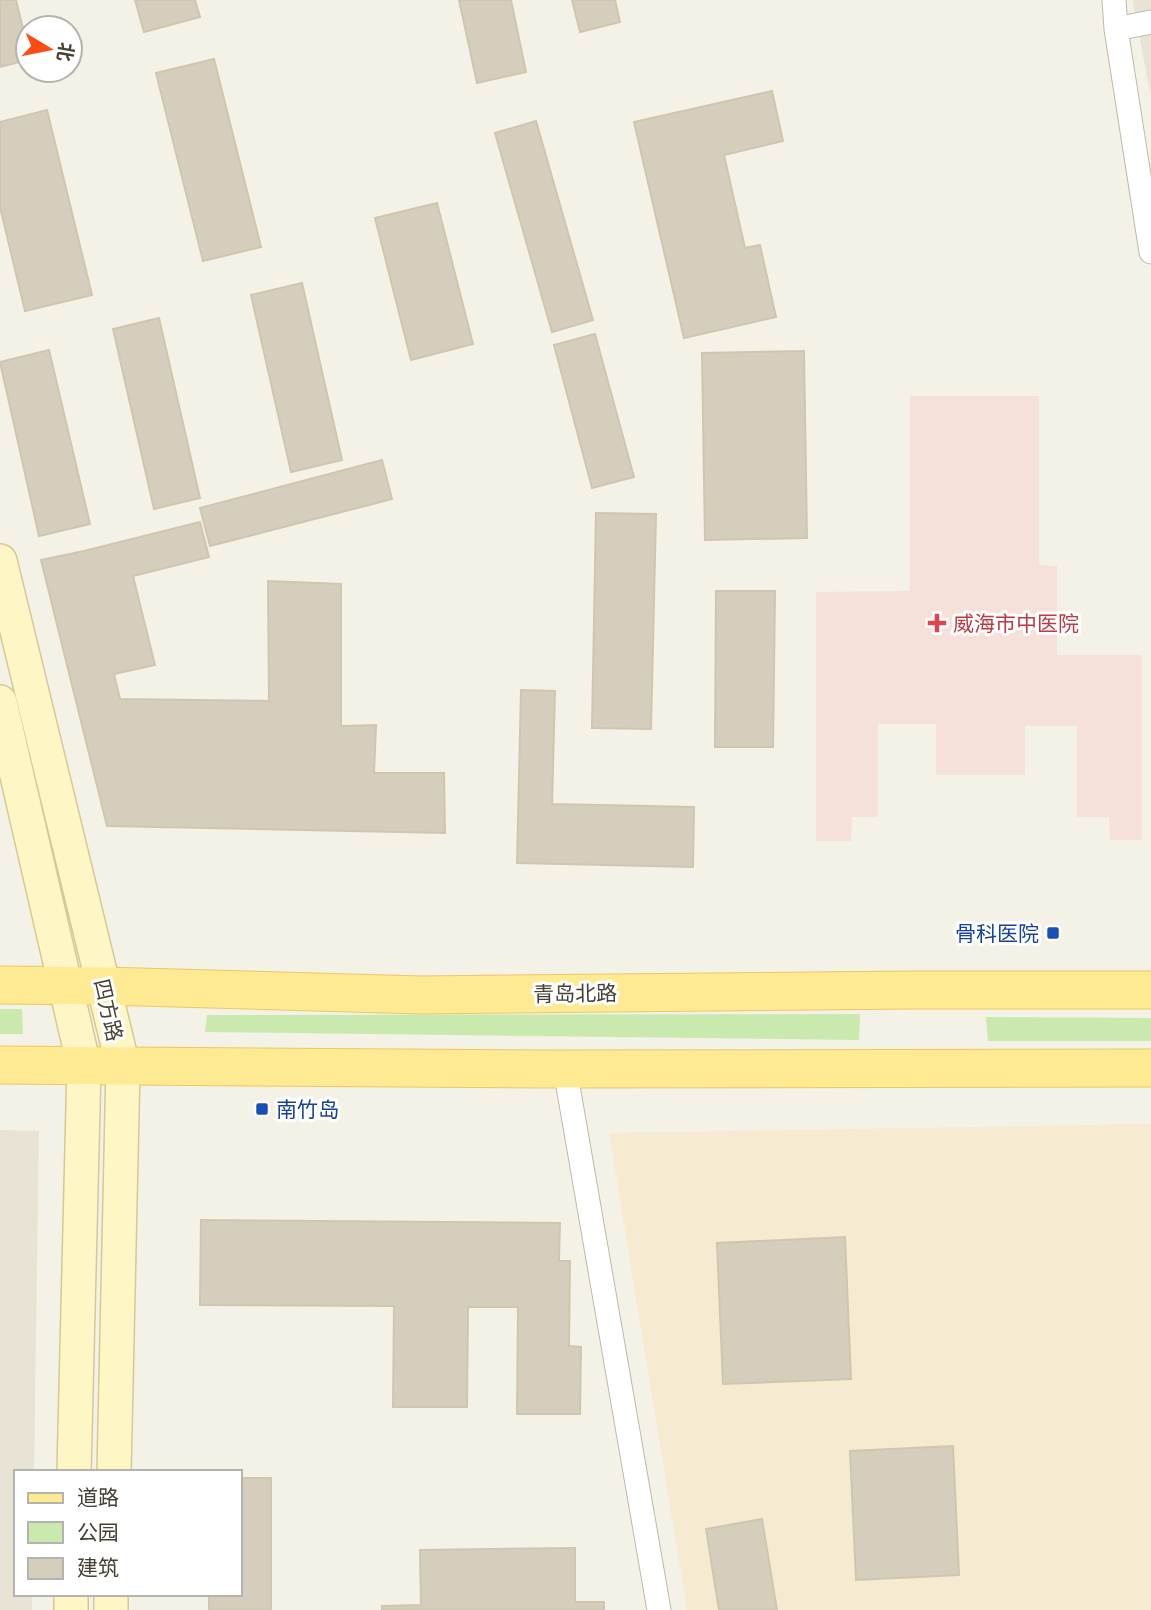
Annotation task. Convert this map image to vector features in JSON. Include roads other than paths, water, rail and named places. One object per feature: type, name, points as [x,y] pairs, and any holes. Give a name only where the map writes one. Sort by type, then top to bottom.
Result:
[{"type":"main road","name":"四方路","points":[[0,561],[122,1066],[114,1470]]},
{"type":"main road","name":"四方路","points":[[0,702],[84,1066],[74,1470]]},
{"type":"main road","name":"青岛北路","points":[[0,985],[421,995],[1151,990]]},
{"type":"main road","points":[[0,1065],[565,1069],[1151,1068]]},
{"type":"street","points":[[1114,0],[1116,29],[1151,252]]},
{"type":"street","points":[[1116,29],[1151,22]]},
{"type":"street","points":[[565,1069],[659,1610]]},
{"type":"place","name":"威海市中医院","points":[[937,623]]},
{"type":"place","name":"骨科医院","points":[[1053,933]]},
{"type":"place","name":"南竹岛","points":[[262,1109]]}]
